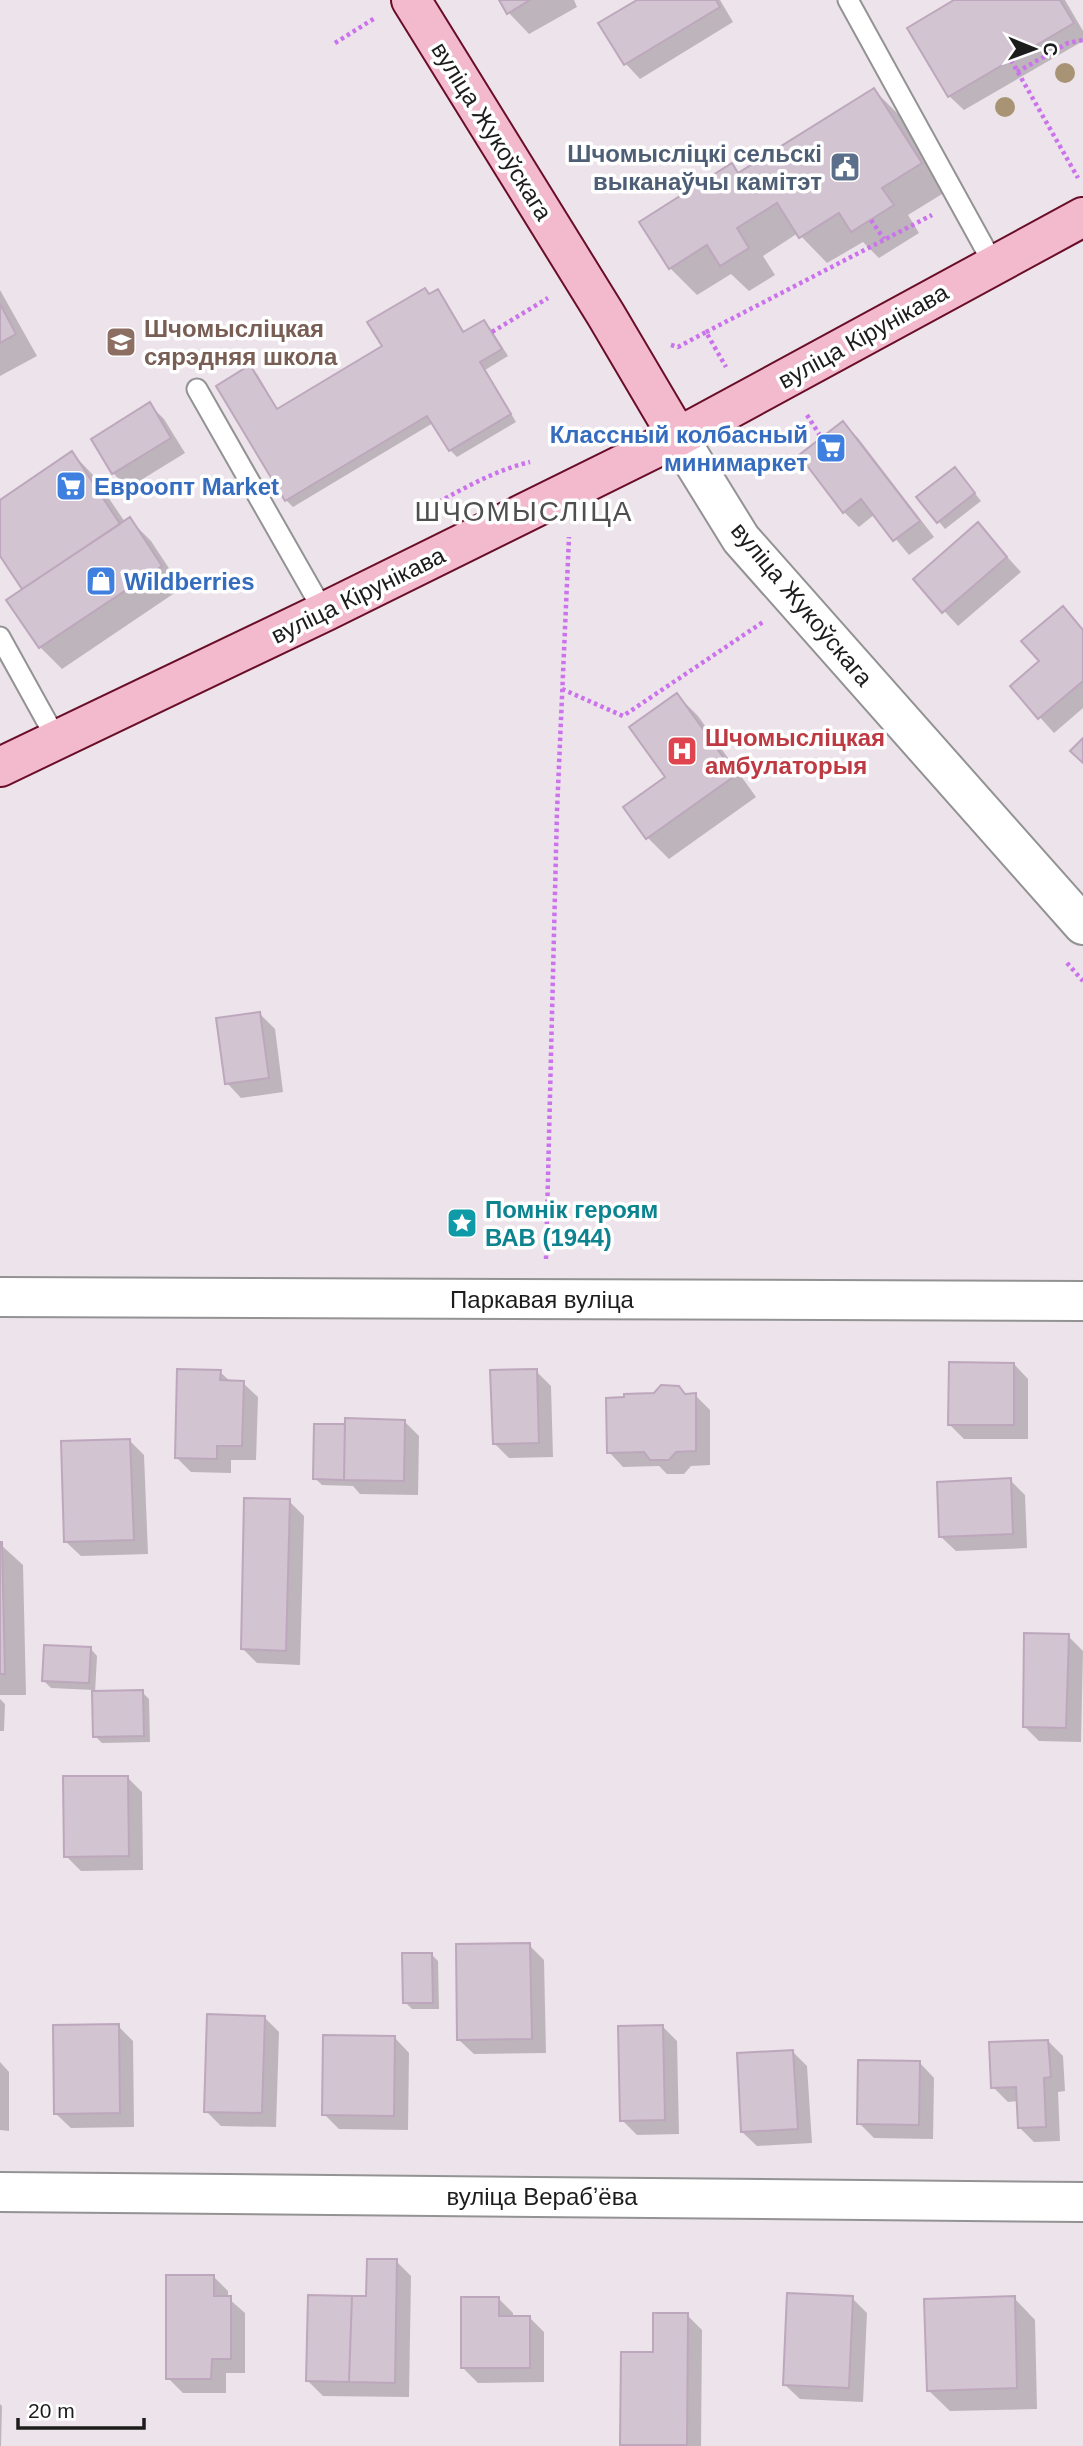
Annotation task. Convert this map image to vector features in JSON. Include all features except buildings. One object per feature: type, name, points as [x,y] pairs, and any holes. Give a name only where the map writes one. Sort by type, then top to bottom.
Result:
[{"type":"street","name":"вуліца Жукоўскага","points":[[398,6],[606,315],[741,539],[1083,925]]},
{"type":"street","name":"вуліца Кірунікава","points":[[0,767],[324,612],[678,437],[1083,217]]},
{"type":"street","name":"Паркавая вуліца","points":[[0,1297],[1083,1301]]},
{"type":"street","name":"вуліца Верабʼёва","points":[[0,2192],[1083,2202]]},
{"type":"lane","points":[[848,0],[994,265]]},
{"type":"lane","points":[[197,389],[324,612]]},
{"type":"lane","points":[[0,637],[57,740]]},
{"type":"path","points":[[335,43],[398,6]]},
{"type":"path","points":[[1017,72],[1068,43],[1083,40]]},
{"type":"path","points":[[1010,60],[1083,186]]},
{"type":"path","points":[[706,332],[958,201]]},
{"type":"path","points":[[871,220],[884,240]]},
{"type":"path","points":[[806,413],[821,437]]},
{"type":"path","points":[[435,504],[504,468],[541,456]]},
{"type":"path","points":[[545,1299],[557,811],[569,524]]},
{"type":"path","points":[[562,689],[623,716],[769,618]]},
{"type":"place","name":"Шчомысліцкі сельскі выканаўчы камітэт","points":[[845,167]]},
{"type":"place","name":"Шчомысліцкая сярэдняя школа","points":[[121,342]]},
{"type":"place","name":"Классный колбасный минимаркет","points":[[831,448]]},
{"type":"place","name":"Евроопт Market","points":[[71,486]]},
{"type":"place","name":"Wildberries","points":[[101,581]]},
{"type":"place","name":"Шчомысліцкая амбулаторыя","points":[[682,751]]},
{"type":"place","name":"Помнік героям ВАВ (1944)","points":[[462,1223]]},
{"type":"district","name":"ШЧОМЫСЛІЦА","points":[[524,511]]}]
